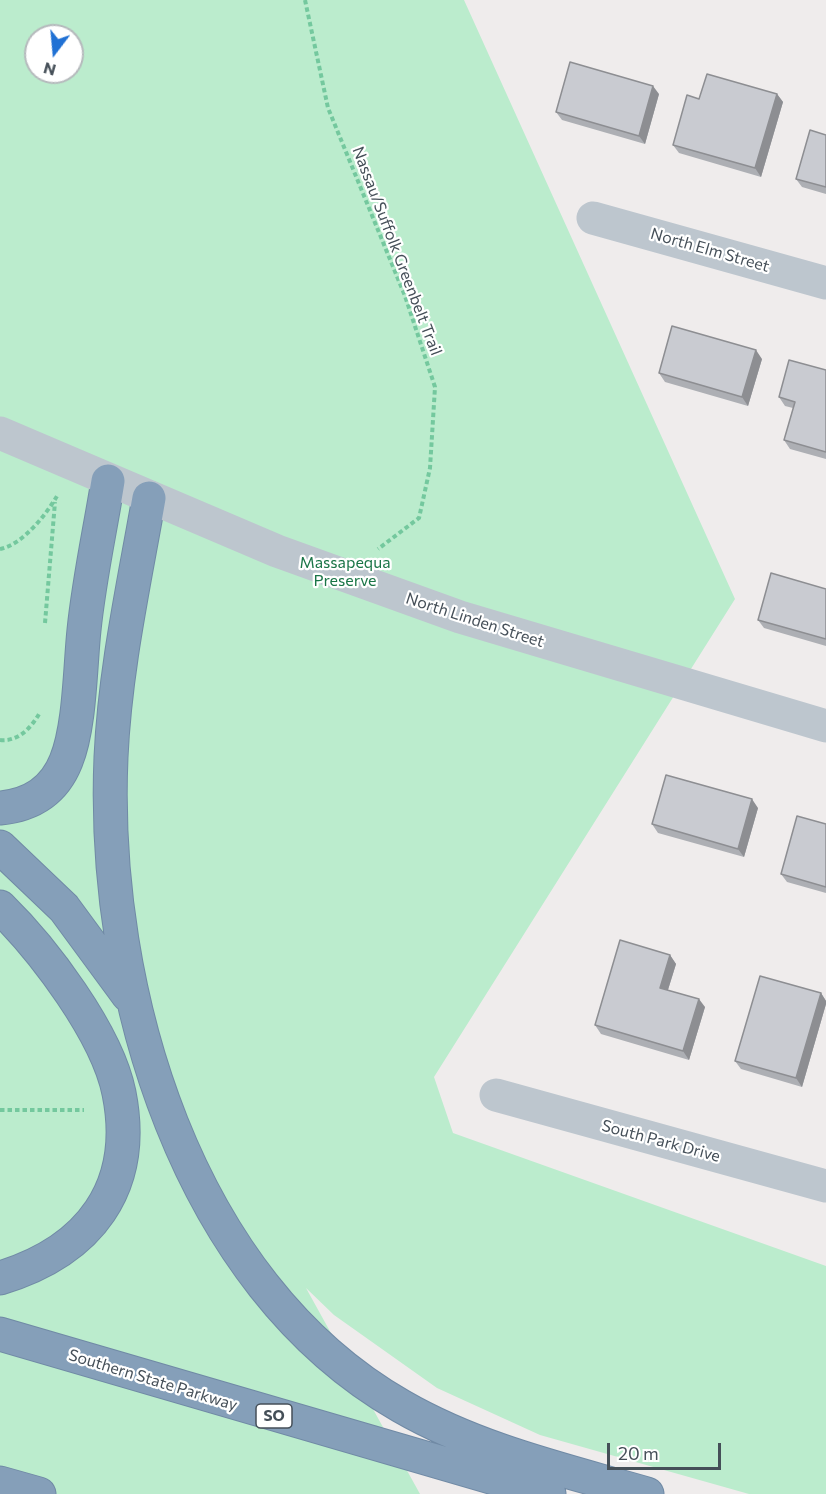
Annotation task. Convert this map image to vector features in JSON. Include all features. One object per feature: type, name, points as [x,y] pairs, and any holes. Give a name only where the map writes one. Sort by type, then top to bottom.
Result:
[{"type":"highway","points":[[0,808],[20,806],[38,798],[55,781],[66,762],[71,743],[84,627],[108,481]]},
{"type":"highway","points":[[149,498],[123,637],[111,759],[114,880],[133,1001],[170,1119],[193,1172],[219,1220],[249,1266],[285,1312],[321,1347],[359,1378],[401,1406],[447,1429],[543,1464],[647,1494]]},
{"type":"highway","points":[[0,847],[64,908],[133,1001]]},
{"type":"highway","points":[[0,907],[60,978],[90,1023],[118,1091],[122,1122],[121,1155],[114,1180],[103,1207],[83,1233],[33,1268],[0,1278]]},
{"type":"highway","name":"Southern State Parkway","points":[[0,1334],[549,1494]]},
{"type":"highway","points":[[0,1483],[39,1494]]},
{"type":"street","name":"North Elm Street","points":[[593,218],[826,283]]},
{"type":"street","name":"North Linden Street","points":[[0,433],[108,481],[277,551],[460,617],[826,726]]},
{"type":"street","name":"South Park Drive","points":[[496,1095],[826,1186]]},
{"type":"path","name":"Nassau/Suffolk Greenbelt Trail","points":[[305,0],[328,108],[405,296],[435,387],[430,468],[419,518],[377,550]]},
{"type":"path","points":[[45,624],[56,498],[66,463]]},
{"type":"path","points":[[0,549],[10,547],[49,511],[56,498],[66,463]]},
{"type":"path","points":[[0,740],[7,741],[31,729],[42,706]]},
{"type":"path","points":[[0,1110],[91,1109]]},
{"type":"green space","name":"Massapequa Preserve","points":[[0,0],[464,0],[735,599],[434,1077],[453,1133],[826,1266],[826,1494],[749,1494],[540,1435],[437,1388],[334,1315],[306,1288],[420,1494],[0,1494]]},
{"type":"building","points":[[570,62],[653,86],[639,136],[556,112]]},
{"type":"building","points":[[707,74],[777,94],[755,168],[673,145],[687,95],[699,99]]},
{"type":"building","points":[[810,130],[826,135],[826,187],[796,179]]},
{"type":"building","points":[[672,326],[756,350],[742,397],[659,373]]},
{"type":"building","points":[[789,360],[826,370],[826,452],[784,440],[795,402],[779,397]]},
{"type":"building","points":[[771,573],[826,589],[826,639],[758,620]]},
{"type":"building","points":[[666,775],[752,799],[738,849],[652,824]]},
{"type":"building","points":[[797,816],[826,824],[826,887],[781,874]]},
{"type":"building","points":[[620,940],[670,955],[660,988],[699,999],[683,1051],[595,1025]]},
{"type":"building","points":[[760,976],[821,993],[796,1078],[735,1061]]}]
